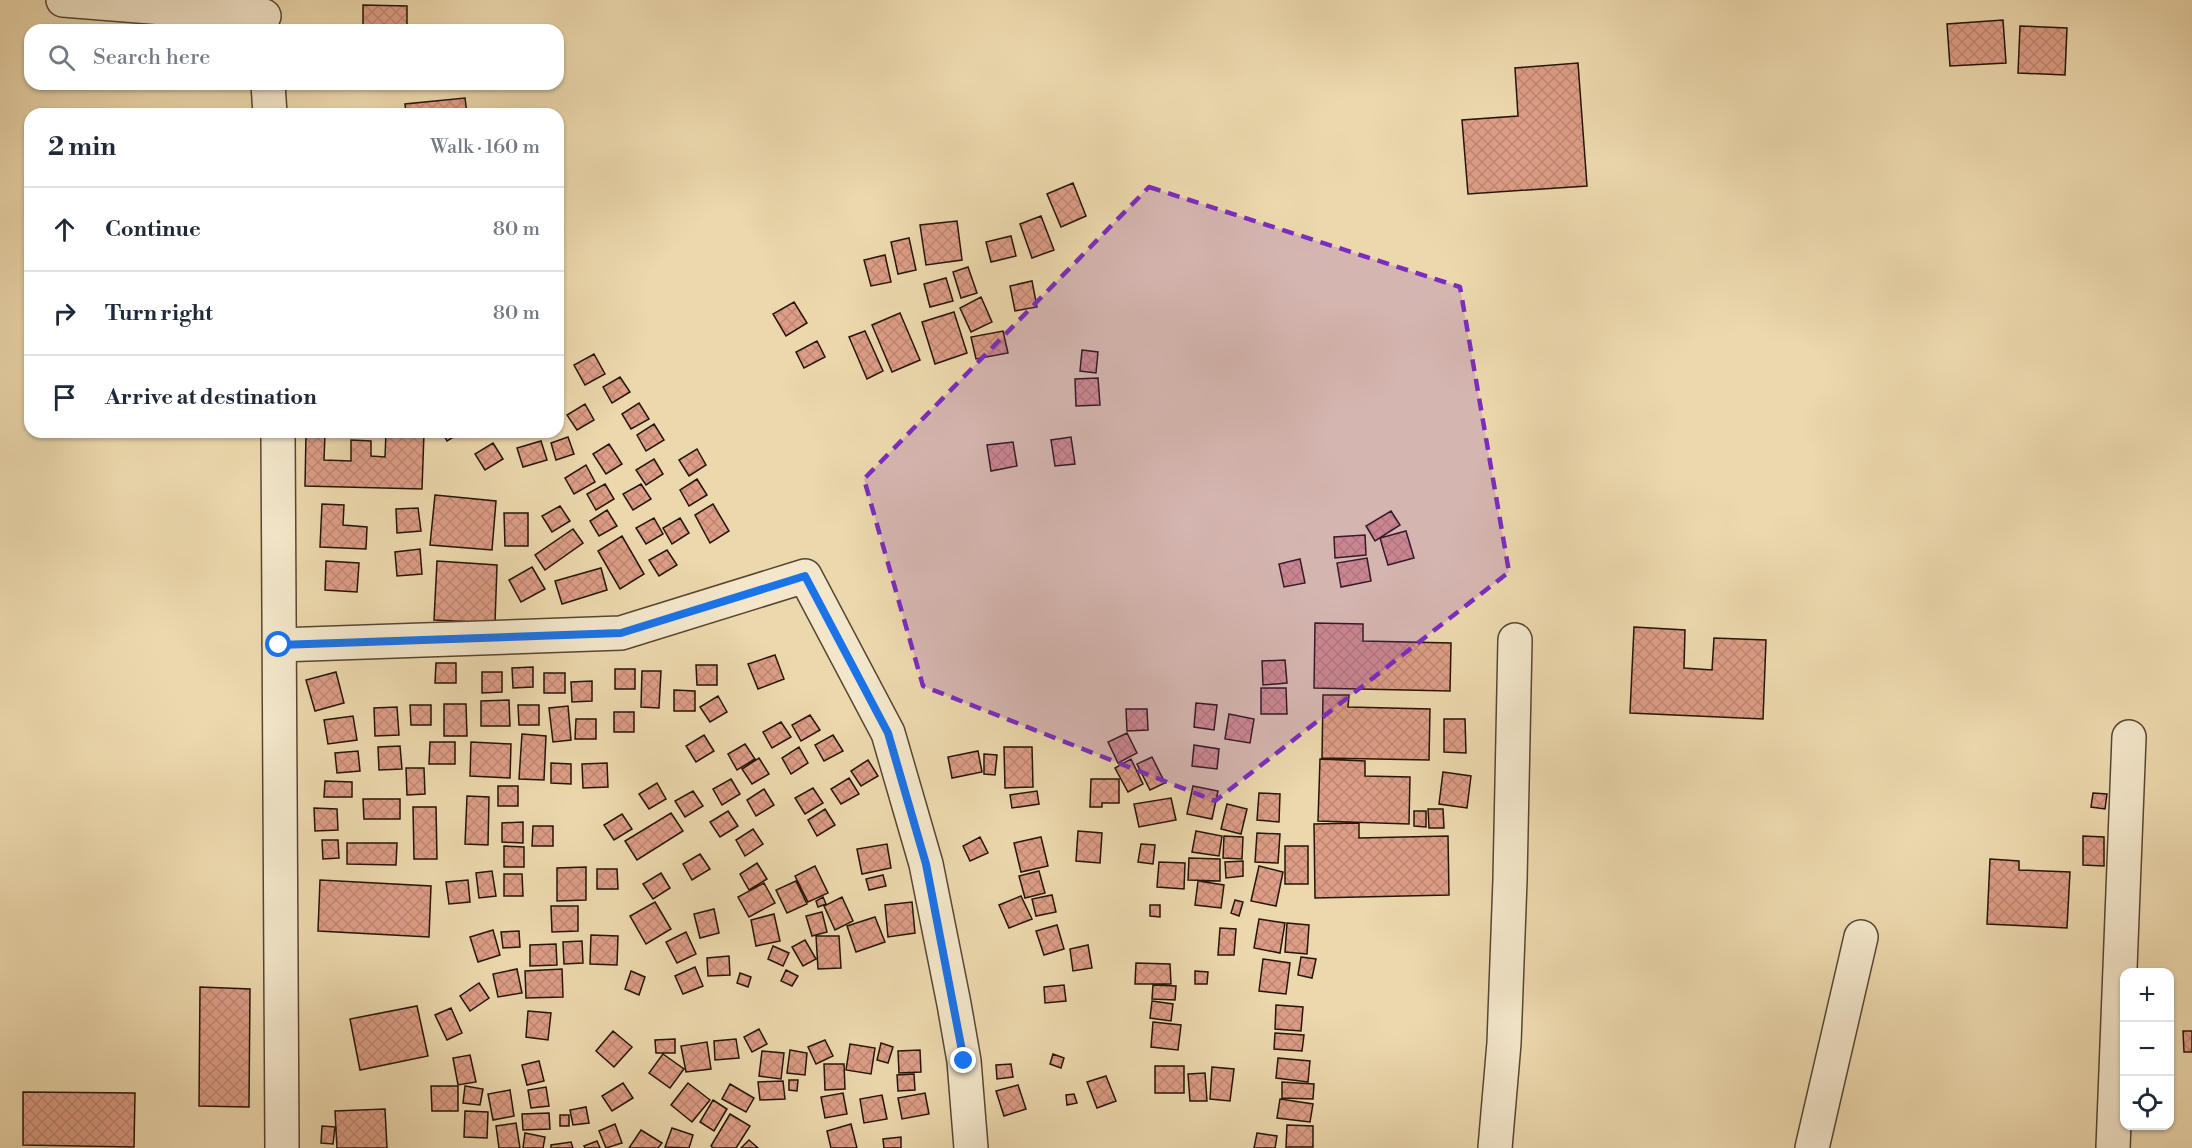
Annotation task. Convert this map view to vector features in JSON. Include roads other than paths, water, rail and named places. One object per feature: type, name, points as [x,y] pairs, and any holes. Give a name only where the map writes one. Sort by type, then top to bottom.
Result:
[{"type":"street","points":[[63,0],[264,15]]},
{"type":"street","points":[[268,90],[270,108]]},
{"type":"street","points":[[278,438],[282,1148]]},
{"type":"street","points":[[279,645],[621,633],[805,576],[888,733],[926,864],[952,992],[964,1061],[971,1148]]},
{"type":"street","points":[[1494,1148],[1504,1044],[1515,640]]},
{"type":"street","points":[[2113,1148],[2129,737]]},
{"type":"street","points":[[1812,1148],[1861,938]]}]
